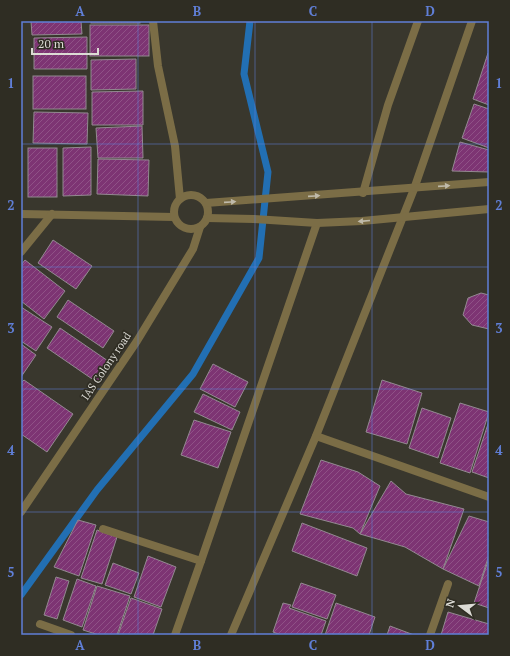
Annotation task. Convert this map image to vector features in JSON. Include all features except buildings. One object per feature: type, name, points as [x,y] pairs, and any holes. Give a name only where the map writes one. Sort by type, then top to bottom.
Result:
[{"type":"street","points":[[153,21],[158,66],[175,146],[180,199]]},
{"type":"street","points":[[363,192],[388,105],[418,21]]},
{"type":"street","points":[[232,635],[316,436],[414,189],[472,21]]},
{"type":"street","points":[[206,203],[414,189],[489,182]]},
{"type":"street","points":[[188,195],[195,195],[200,197],[206,203],[209,212],[207,218],[200,227],[195,230],[185,229],[180,226],[174,217],[173,212],[180,199],[188,195]]},
{"type":"street","points":[[207,218],[318,223],[362,221],[489,209]]},
{"type":"street","points":[[21,214],[174,217]]},
{"type":"street","points":[[21,252],[52,214]]},
{"type":"street","points":[[175,635],[202,562],[318,223]]},
{"type":"street","name":"IAS Colony road","points":[[21,512],[137,341],[193,249],[200,227]]},
{"type":"street","points":[[316,436],[489,497]]},
{"type":"street","points":[[103,529],[202,562]]},
{"type":"street","points":[[430,635],[448,584]]},
{"type":"street","points":[[40,624],[71,635]]},
{"type":"waterway","points":[[21,595],[97,490],[193,374],[259,258],[268,172],[244,74],[250,21]]}]
